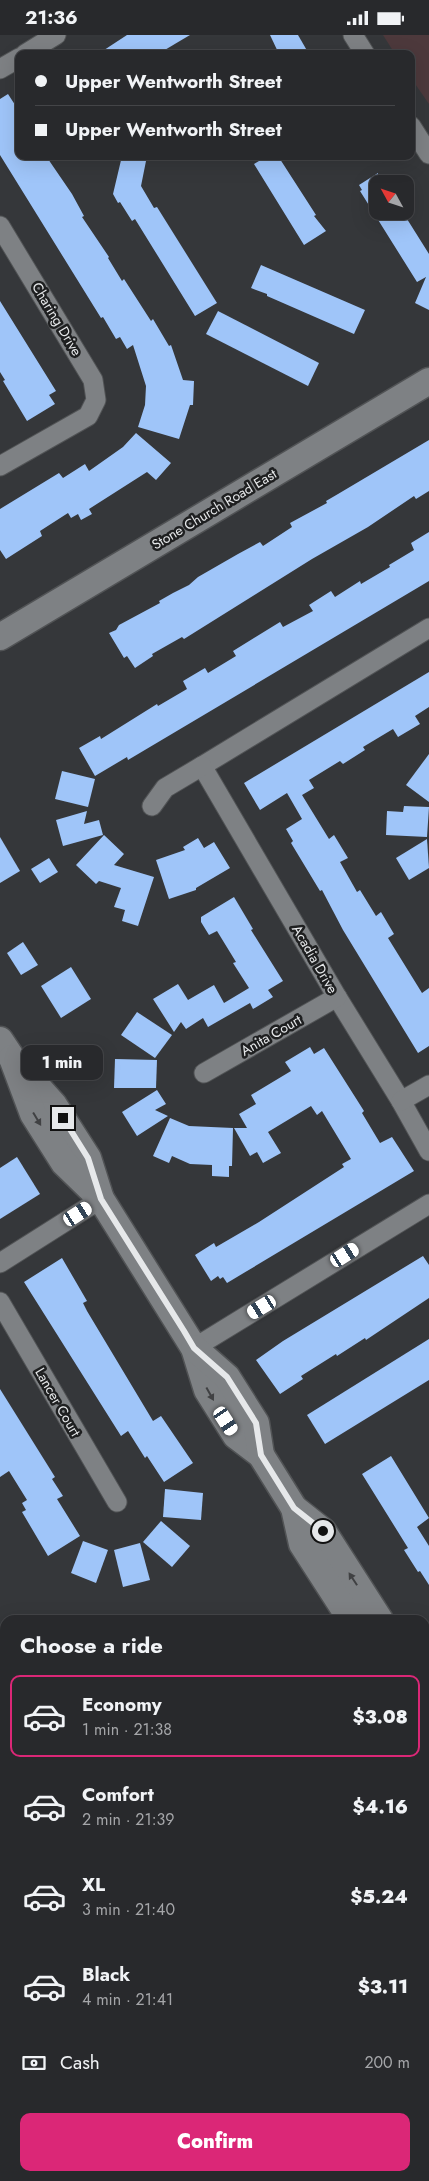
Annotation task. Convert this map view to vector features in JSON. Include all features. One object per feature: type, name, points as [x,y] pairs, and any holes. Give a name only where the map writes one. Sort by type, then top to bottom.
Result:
[{"type":"main road","name":"Stone Church Road East","points":[[0,637],[429,381]]},
{"type":"main road","points":[[6,1049],[54,1105],[88,1158],[101,1199],[194,1348],[227,1377],[256,1423],[261,1455],[294,1508],[302,1544],[348,1615]]},
{"type":"main road","points":[[294,1508],[323,1531],[377,1615]]},
{"type":"street","points":[[32,50],[56,35]]},
{"type":"street","points":[[353,35],[362,50]]},
{"type":"street","points":[[0,69],[15,60]]},
{"type":"street","points":[[415,132],[429,154]]},
{"type":"street","name":"Charing Drive","points":[[0,226],[94,380],[96,400],[88,416],[0,467]]},
{"type":"street","points":[[152,806],[165,788],[429,628]]},
{"type":"street","name":"Acadia Drive","points":[[202,766],[337,997],[402,1101],[429,1151]]},
{"type":"street","name":"Anita Court","points":[[204,1073],[337,997]]},
{"type":"street","points":[[402,1101],[429,1085]]},
{"type":"street","points":[[0,1263],[101,1199]]},
{"type":"street","points":[[194,1348],[429,1204]]},
{"type":"street","name":"Lancer Court","points":[[0,1302],[117,1502]]},
{"type":"shaded area","points":[[383,35],[429,35],[429,104],[415,84],[415,50],[392,50]]},
{"type":"building","points":[[127,35],[190,35],[165,50],[104,50]]},
{"type":"building","points":[[270,35],[298,35],[307,50],[277,50]]},
{"type":"building","points":[[8,94],[15,105],[15,160],[49,160],[72,194],[84,216],[82,217],[109,257],[122,281],[124,279],[151,321],[153,319],[169,346],[171,345],[183,380],[194,381],[193,405],[190,405],[179,439],[138,427],[145,405],[146,386],[133,345],[127,349],[120,337],[116,339],[103,317],[101,318],[0,155],[0,99]]},
{"type":"building","points":[[121,160],[146,160],[141,186],[154,208],[157,207],[217,303],[195,316],[135,219],[132,221],[113,194]]},
{"type":"building","points":[[281,160],[316,215],[314,216],[326,231],[304,245],[254,164],[259,161]]},
{"type":"building","points":[[369,179],[369,205],[360,191],[362,190],[359,185]]},
{"type":"building","points":[[378,220],[408,220],[429,254],[429,310],[415,303],[426,277],[417,282]]},
{"type":"building","points":[[261,265],[365,310],[354,334],[251,288]]},
{"type":"building","points":[[0,301],[56,391],[49,395],[55,404],[27,421],[3,381],[5,380],[0,372]]},
{"type":"building","points":[[218,311],[319,363],[308,386],[206,334]]},
{"type":"building","points":[[136,433],[171,463],[156,480],[147,472],[89,509],[92,514],[81,520],[78,514],[71,518],[68,513],[40,531],[42,536],[6,559],[0,550],[0,509],[59,473],[63,478],[85,464],[89,471],[123,447]]},
{"type":"building","points":[[429,440],[429,491],[416,499],[414,496],[368,527],[312,559],[184,639],[182,637],[152,654],[153,656],[135,668],[127,656],[124,658],[109,633],[116,630],[119,625],[160,603],[159,601],[189,585],[198,577],[238,554],[260,542],[263,546],[292,527],[290,523],[327,503],[326,501]]},
{"type":"building","points":[[429,532],[429,581],[128,760],[127,757],[95,776],[79,748],[100,736],[101,739],[157,704],[158,706],[187,689],[183,681],[205,668],[208,673],[236,656],[233,651],[280,622],[283,627],[313,611],[309,605],[331,591],[335,597],[360,581],[361,584],[390,567],[389,565],[414,550],[411,543]]},
{"type":"building","points":[[429,672],[429,707],[415,716],[420,724],[398,737],[393,729],[363,747],[365,750],[343,764],[340,761],[309,780],[314,788],[302,795],[329,839],[334,835],[348,858],[340,862],[357,892],[360,890],[376,916],[381,912],[394,934],[388,938],[422,993],[429,988],[429,1046],[418,1053],[343,930],[322,890],[320,891],[291,843],[293,841],[286,829],[302,819],[287,793],[260,810],[244,783]]},
{"type":"building","points":[[429,754],[429,802],[406,785]]},
{"type":"building","points":[[62,771],[95,779],[88,807],[55,799]]},
{"type":"building","points":[[404,806],[429,807],[427,837],[386,835],[387,811],[403,812]]},
{"type":"building","points":[[87,811],[84,824],[99,820],[103,835],[63,846],[56,820]]},
{"type":"building","points":[[104,835],[124,854],[114,865],[154,877],[138,926],[122,921],[125,910],[114,907],[121,888],[99,881],[96,884],[76,865]]},
{"type":"building","points":[[0,837],[20,871],[0,883]]},
{"type":"building","points":[[198,838],[204,848],[214,842],[230,868],[196,888],[196,890],[169,899],[156,860],[185,850],[183,847]]},
{"type":"building","points":[[427,839],[429,868],[409,880],[396,858]]},
{"type":"building","points":[[49,858],[58,872],[40,883],[31,869]]},
{"type":"building","points":[[234,897],[253,929],[251,930],[283,981],[268,990],[273,997],[253,1009],[250,1003],[208,1027],[203,1018],[186,1029],[181,1022],[174,1032],[153,999],[178,984],[188,1000],[214,985],[224,1003],[249,988],[233,963],[236,962],[217,931],[209,935],[201,922],[201,917]]},
{"type":"building","points":[[23,942],[38,965],[21,975],[7,953]]},
{"type":"building","points":[[71,967],[91,999],[61,1018],[41,986]]},
{"type":"building","points":[[137,1012],[172,1035],[155,1058],[121,1035]]},
{"type":"building","points":[[310,1047],[314,1054],[324,1048],[364,1111],[362,1113],[380,1143],[392,1137],[414,1171],[227,1283],[223,1277],[220,1279],[218,1276],[211,1281],[195,1255],[214,1243],[216,1247],[259,1222],[344,1167],[342,1164],[351,1159],[322,1111],[317,1115],[311,1106],[268,1132],[281,1153],[263,1163],[257,1152],[250,1156],[234,1128],[247,1128],[239,1114],[256,1104],[251,1095],[291,1071],[285,1062]]},
{"type":"building","points":[[115,1059],[157,1060],[156,1088],[114,1088]]},
{"type":"building","points":[[157,1090],[166,1104],[155,1110],[168,1116],[137,1136],[122,1112]]},
{"type":"building","points":[[170,1118],[189,1126],[233,1128],[232,1166],[229,1166],[229,1177],[212,1176],[212,1165],[190,1164],[172,1156],[169,1163],[153,1156]]},
{"type":"building","points":[[17,1157],[40,1194],[0,1219],[0,1168]]},
{"type":"building","points":[[423,1256],[429,1265],[429,1298],[366,1340],[365,1338],[337,1356],[336,1354],[301,1376],[303,1379],[280,1394],[256,1360],[283,1341]]},
{"type":"building","points":[[62,1258],[87,1301],[83,1303],[87,1311],[153,1421],[161,1416],[193,1463],[164,1482],[147,1456],[145,1458],[128,1431],[121,1436],[24,1282]]},
{"type":"building","points":[[429,1339],[429,1380],[325,1444],[307,1415]]},
{"type":"building","points":[[0,1389],[55,1477],[52,1479],[63,1496],[57,1499],[80,1536],[48,1556],[22,1512],[26,1510],[22,1503],[27,1500],[9,1471],[0,1477]]},
{"type":"building","points":[[391,1456],[429,1518],[417,1527],[429,1546],[429,1585],[404,1550],[408,1548],[362,1474]]},
{"type":"building","points":[[165,1489],[203,1493],[201,1520],[163,1517]]},
{"type":"building","points":[[161,1521],[190,1546],[172,1567],[143,1542]]},
{"type":"building","points":[[83,1541],[108,1550],[96,1583],[71,1573]]},
{"type":"building","points":[[140,1543],[150,1580],[123,1587],[114,1550]]},
{"type":"route","points":[[63,1118],[88,1158],[101,1199],[194,1348],[227,1377],[256,1423],[261,1455],[294,1508],[323,1531]]}]
